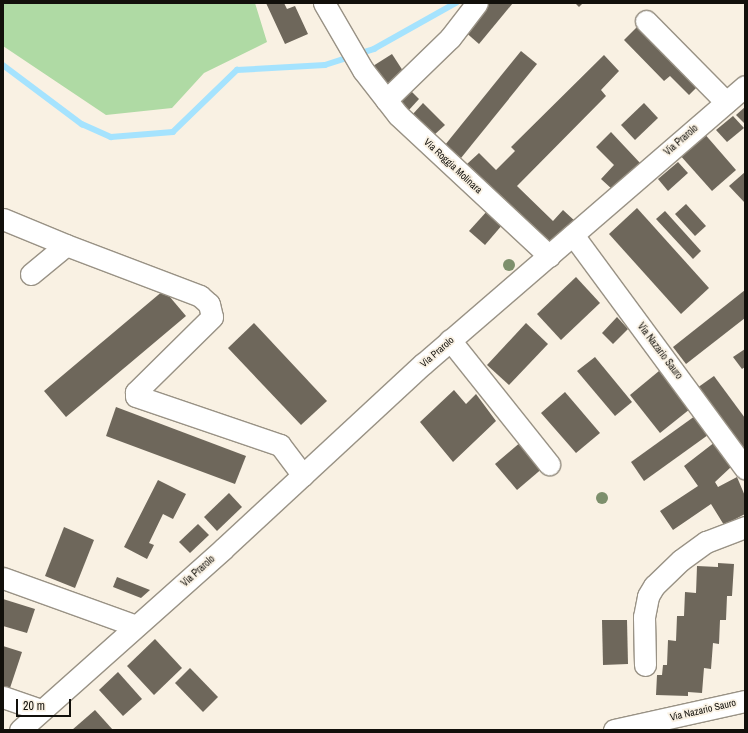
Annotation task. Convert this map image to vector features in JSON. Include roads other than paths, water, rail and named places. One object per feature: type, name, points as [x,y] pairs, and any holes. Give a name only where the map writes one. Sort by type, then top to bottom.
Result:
[{"type":"street","name":"Via Roggia Molinara","points":[[324,3],[350,50],[386,100],[549,256]]},
{"type":"street","points":[[386,100],[450,38],[477,3]]},
{"type":"street","points":[[646,21],[726,102]]},
{"type":"street","name":"Via Prarolo","points":[[20,730],[40,710],[136,626],[450,340],[745,86]]},
{"type":"street","points":[[3,219],[66,245],[200,296],[209,304],[212,317],[136,392],[136,396],[280,445],[303,475]]},
{"type":"street","name":"Via Nazario Sauro","points":[[573,235],[745,468]]},
{"type":"street","points":[[31,274],[66,245]]},
{"type":"street","points":[[450,340],[549,464]]},
{"type":"street","points":[[644,665],[644,617],[648,596],[654,586],[681,560],[706,542],[745,527]]},
{"type":"street","points":[[3,578],[136,626]]},
{"type":"street","points":[[3,697],[40,710]]},
{"type":"street","name":"Via Nazario Sauro","points":[[614,730],[745,700]]},
{"type":"waterway","points":[[358,54],[374,49],[456,3]]},
{"type":"waterway","points":[[3,65],[82,124],[111,137],[173,132],[237,70],[325,65],[350,57]]}]
